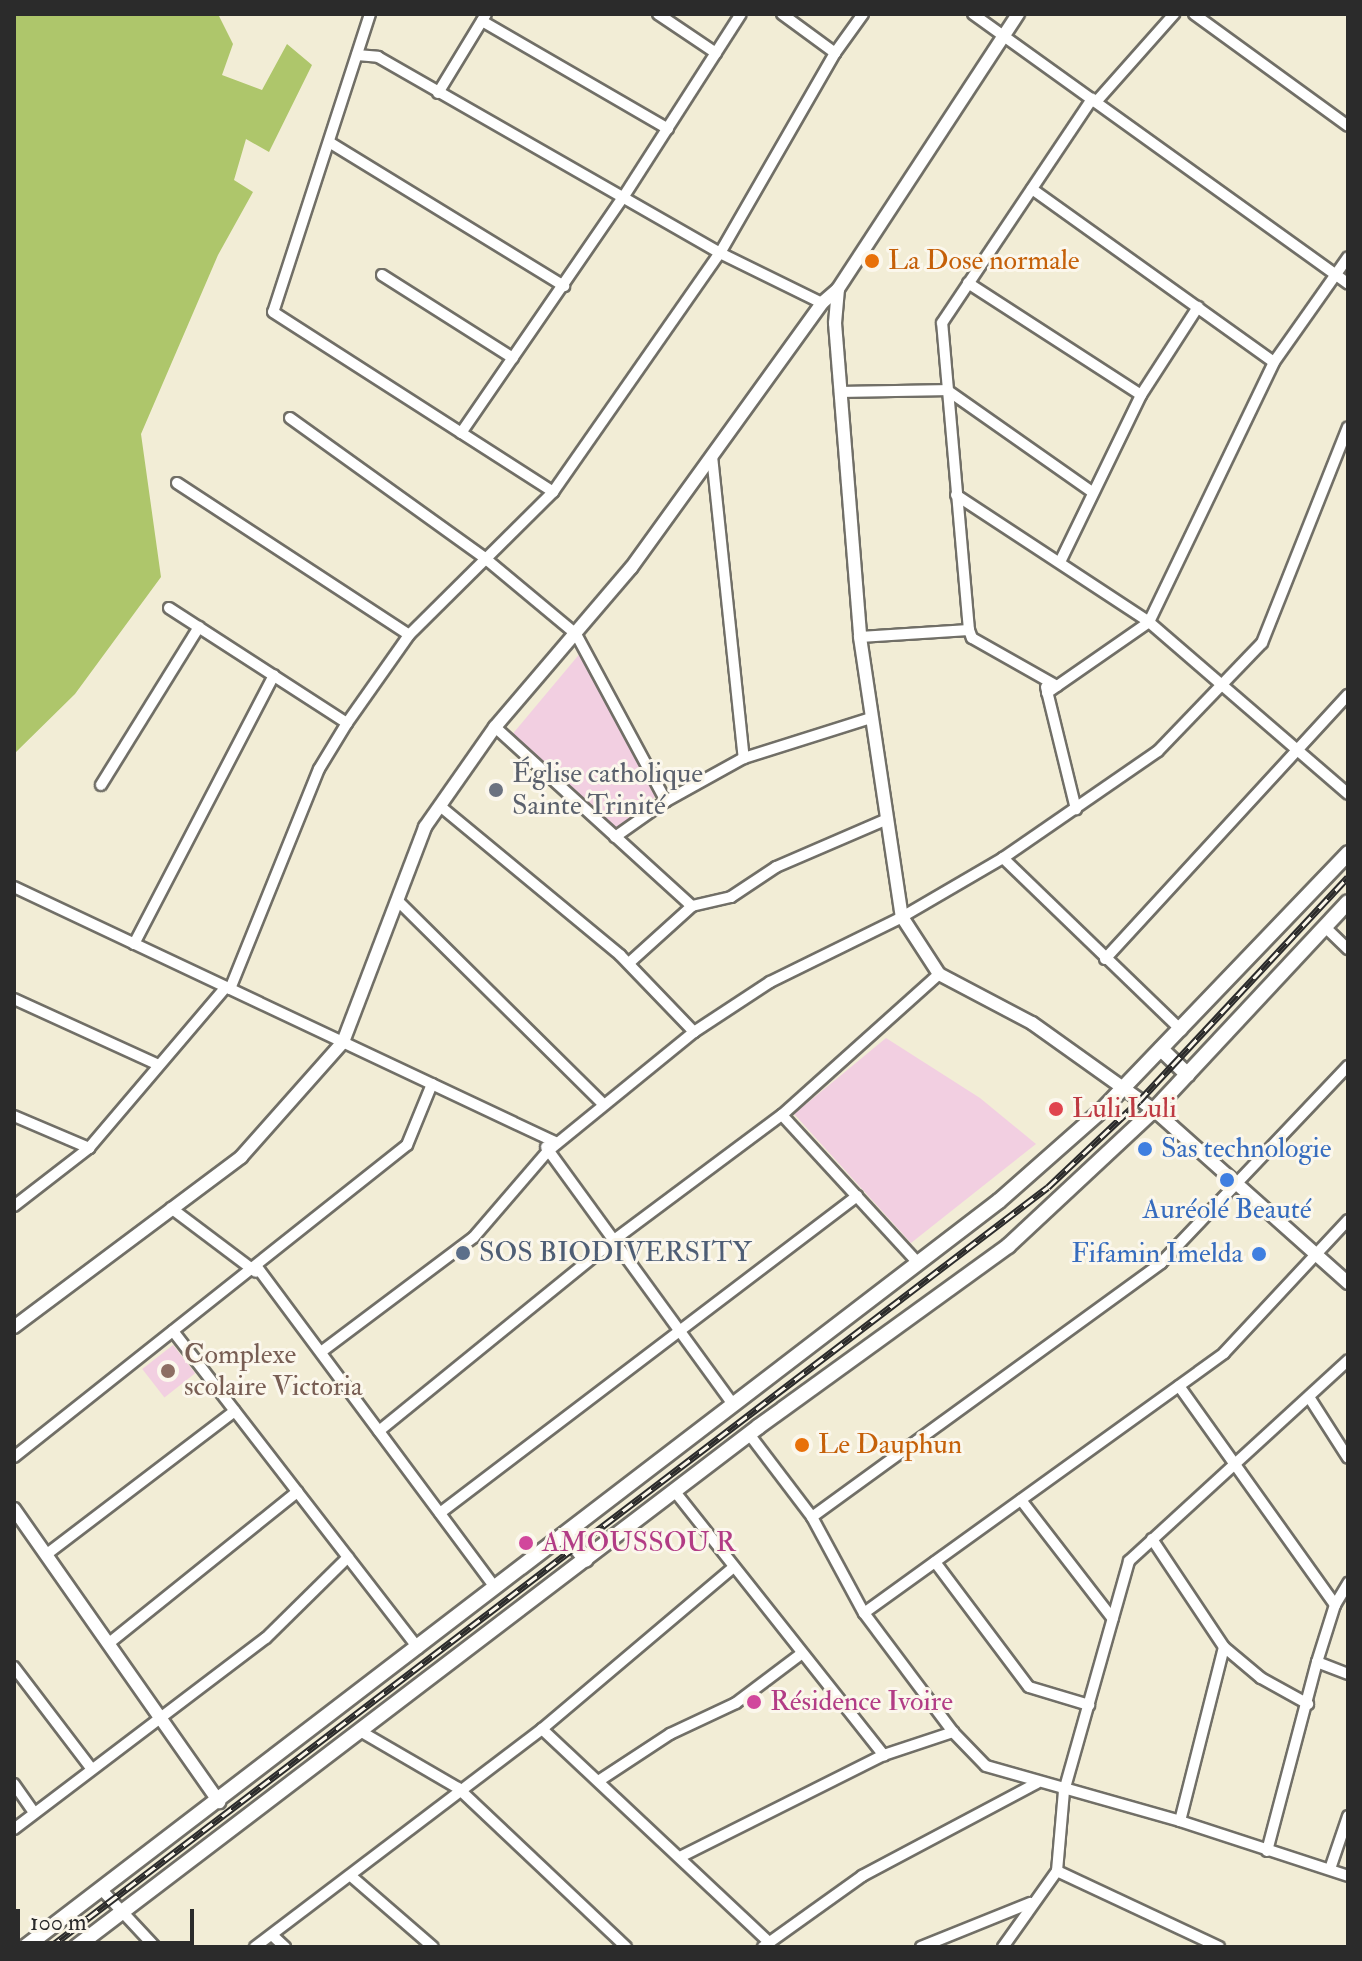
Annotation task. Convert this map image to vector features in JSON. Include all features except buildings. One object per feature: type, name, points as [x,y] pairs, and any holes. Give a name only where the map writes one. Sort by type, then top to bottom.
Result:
[{"type":"main road","points":[[25,1947],[236,1789],[919,1264],[1035,1171],[1181,1030],[1348,853]]},
{"type":"main road","points":[[76,1947],[676,1493],[749,1434],[1008,1246],[1154,1110],[1348,902]]},
{"type":"main road","points":[[1161,1049],[1188,1075]]},
{"type":"main road","points":[[565,1534],[586,1560]]},
{"type":"main road","points":[[236,1789],[253,1812]]},
{"type":"street","points":[[370,14],[273,312],[553,492]]},
{"type":"street","points":[[658,14],[716,53]]},
{"type":"street","points":[[461,433],[564,286],[741,14]]},
{"type":"street","points":[[782,14],[835,53]]},
{"type":"street","points":[[14,1206],[89,1148],[228,988],[319,769],[347,723],[409,635],[553,492],[720,253],[835,53],[863,14]]},
{"type":"street","points":[[973,14],[1348,283]]},
{"type":"street","points":[[14,1327],[241,1157],[343,1042],[425,827],[495,727],[646,549],[822,303],[838,289],[1002,34],[1018,14]]},
{"type":"street","points":[[1076,809],[1052,689],[1045,681],[972,638],[969,630],[942,323],[1094,101],[1174,14]]},
{"type":"street","points":[[1194,14],[1348,126]]},
{"type":"street","points":[[438,93],[484,18],[668,129]]},
{"type":"street","points":[[357,55],[378,57],[720,253],[822,303]]},
{"type":"street","points":[[329,142],[564,286]]},
{"type":"street","points":[[1032,189],[1274,362]]},
{"type":"street","points":[[1052,689],[1149,622],[1274,362],[1333,273],[1348,257]]},
{"type":"street","points":[[382,275],[513,358]]},
{"type":"street","points":[[968,283],[1141,395]]},
{"type":"street","points":[[838,289],[835,323],[844,392],[860,637],[885,820],[902,917],[939,974],[1032,1023],[1154,1110],[1239,1181],[1348,1283]]},
{"type":"street","points":[[1060,562],[1141,395],[1198,307]]},
{"type":"street","points":[[844,392],[947,390],[1092,492]]},
{"type":"street","points":[[290,418],[486,559],[576,634],[666,801]]},
{"type":"street","points":[[321,1352],[474,1237],[553,1147],[602,1103],[694,1032],[770,982],[902,917],[1003,858],[1158,751],[1262,643],[1347,430]]},
{"type":"street","points":[[712,456],[744,758]]},
{"type":"street","points":[[177,483],[409,635]]},
{"type":"street","points":[[956,495],[1149,622],[1348,794]]},
{"type":"street","points":[[169,608],[347,723]]},
{"type":"street","points":[[101,785],[199,627]]},
{"type":"street","points":[[860,637],[969,630]]},
{"type":"street","points":[[134,944],[274,675]]},
{"type":"street","points":[[1105,959],[1348,695]]},
{"type":"street","points":[[615,837],[666,801],[744,758],[871,718]]},
{"type":"street","points":[[495,727],[692,906]]},
{"type":"street","points":[[440,806],[629,963],[694,1032]]},
{"type":"street","points":[[629,963],[692,906],[731,897],[776,867],[885,820]]},
{"type":"street","points":[[1003,858],[1181,1030]]},
{"type":"street","points":[[14,887],[537,1133],[553,1147],[614,1240],[733,1404]]},
{"type":"street","points":[[398,901],[602,1103]]},
{"type":"street","points":[[1325,927],[1348,949]]},
{"type":"street","points":[[379,1431],[614,1240],[782,1115],[939,974]]},
{"type":"street","points":[[14,999],[159,1065]]},
{"type":"street","points":[[812,1517],[1161,1263],[1348,1066]]},
{"type":"street","points":[[14,1457],[407,1145],[432,1084]]},
{"type":"street","points":[[782,1115],[919,1264]]},
{"type":"street","points":[[14,1116],[89,1148]]},
{"type":"street","points":[[440,1513],[857,1196]]},
{"type":"street","points":[[171,1208],[267,1280],[495,1588]]},
{"type":"street","points":[[864,1613],[1224,1353],[1348,1220]]},
{"type":"street","points":[[173,1331],[418,1648]]},
{"type":"street","points":[[1003,1947],[1031,1903],[1057,1871],[1064,1791],[1129,1561],[1348,1360]]},
{"type":"street","points":[[1179,1386],[1335,1605]]},
{"type":"street","points":[[1309,1397],[1348,1458]]},
{"type":"street","points":[[47,1554],[235,1411]]},
{"type":"street","points":[[749,1434],[812,1517],[864,1613],[953,1732],[986,1766],[1064,1791],[1180,1821],[1348,1876]]},
{"type":"street","points":[[108,1644],[297,1492]]},
{"type":"street","points":[[676,1493],[884,1755]]},
{"type":"street","points":[[1021,1500],[1113,1619]]},
{"type":"street","points":[[14,1509],[108,1644],[162,1715],[219,1802]]},
{"type":"street","points":[[1152,1539],[1224,1647],[1261,1678],[1308,1704]]},
{"type":"street","points":[[14,1829],[266,1638],[348,1557]]},
{"type":"street","points":[[935,1562],[1029,1687],[1089,1705]]},
{"type":"street","points":[[255,1947],[351,1876],[458,1788],[542,1729],[734,1567]]},
{"type":"street","points":[[1267,1851],[1317,1662],[1335,1605],[1348,1583]]},
{"type":"street","points":[[1180,1821],[1224,1647]]},
{"type":"street","points":[[600,1780],[670,1734],[736,1703],[801,1654]]},
{"type":"street","points":[[1317,1662],[1348,1674]]},
{"type":"street","points":[[14,1667],[91,1768]]},
{"type":"street","points":[[542,1729],[682,1856],[765,1944],[870,1871],[1037,1783]]},
{"type":"street","points":[[360,1731],[458,1788],[626,1947]]},
{"type":"street","points":[[682,1856],[884,1755],[953,1732]]},
{"type":"street","points":[[14,1784],[34,1813]]},
{"type":"street","points":[[1330,1869],[1348,1816]]},
{"type":"street","points":[[1057,1871],[1219,1947]]},
{"type":"street","points":[[351,1876],[433,1947]]},
{"type":"street","points":[[101,1889],[120,1913],[155,1947]]},
{"type":"street","points":[[921,1947],[1031,1903]]},
{"type":"street","points":[[272,1935],[285,1947]]},
{"type":"shaded area","points":[[582,651],[655,797],[614,830],[510,737]]},
{"type":"shaded area","points":[[886,1038],[980,1098],[1036,1144],[911,1243],[794,1114]]},
{"type":"shaded area","name":"Complexe scolaire Victoria","points":[[173,1345],[195,1373],[164,1397],[142,1369]]},
{"type":"green space","points":[[14,14],[218,14],[233,44],[222,75],[262,90],[287,44],[312,65],[269,152],[246,139],[234,180],[253,192],[218,255],[141,434],[161,577],[75,694],[14,754]]},
{"type":"railway","points":[[50,1947],[1048,1187],[1139,1101],[1348,877]]},
{"type":"place","name":"La Dose normale","points":[[872,261]]},
{"type":"place","name":"Église catholique Sainte Trinité","points":[[496,790]]},
{"type":"place","name":"Luli Luli","points":[[1056,1109]]},
{"type":"place","name":"Sas technologie","points":[[1145,1149]]},
{"type":"place","name":"Auréolé Beauté","points":[[1227,1180]]},
{"type":"place","name":"SOS BIODIVERSITY","points":[[463,1253]]},
{"type":"place","name":"Fifamin Imelda","points":[[1259,1254]]},
{"type":"place","name":"Complexe scolaire Victoria","points":[[168,1371]]},
{"type":"place","name":"Le Dauphun","points":[[802,1445]]},
{"type":"place","name":"AMOUSSOU R","points":[[526,1543]]},
{"type":"place","name":"Résidence Ivoire","points":[[754,1702]]}]
